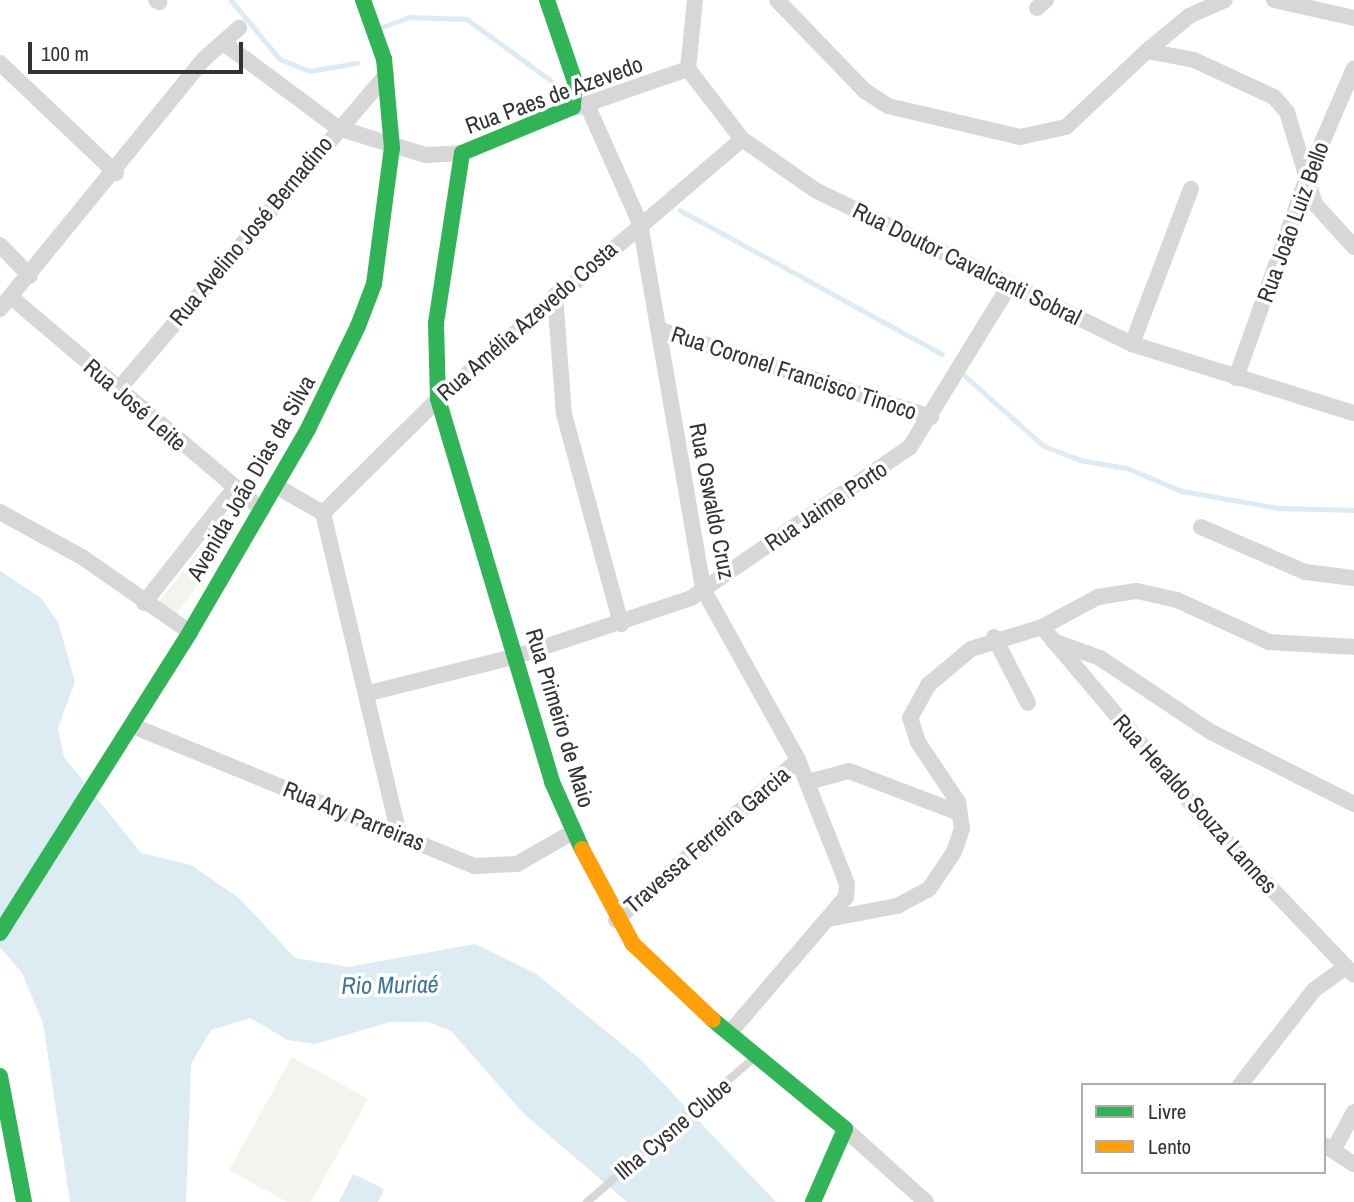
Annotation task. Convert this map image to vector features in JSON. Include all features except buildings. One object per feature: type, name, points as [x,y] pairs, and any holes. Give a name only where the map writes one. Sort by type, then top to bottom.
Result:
[{"type":"main road","name":"Avenida João Dias da Silva","points":[[0,933],[133,726],[276,486],[341,366],[374,284],[392,148],[386,75],[363,0]]},
{"type":"main road","name":"Rua Oswaldo Cruz","points":[[547,0],[581,107]]},
{"type":"main road","name":"Rua Paes de Azevedo","points":[[462,153],[581,107]]},
{"type":"main road","name":"Rua Primeiro de Maio","points":[[462,153],[436,323],[439,399],[552,782],[616,920],[671,985],[732,1030],[757,1055],[845,1129]]},
{"type":"main road","points":[[0,1076],[24,1202]]},
{"type":"main road","points":[[813,1202],[845,1129]]},
{"type":"street","points":[[688,69],[695,0]]},
{"type":"street","points":[[777,0],[865,92],[888,107],[1020,137],[1066,127],[1147,51],[1189,16],[1225,0]]},
{"type":"street","points":[[1274,0],[1354,18]]},
{"type":"street","points":[[5,303],[116,173],[204,59],[225,44],[239,28]]},
{"type":"street","name":"Rua Paes de Azevedo","points":[[225,44],[338,128],[392,148],[462,153]]},
{"type":"street","points":[[1147,51],[1194,60],[1274,97],[1287,112],[1323,220],[1354,247]]},
{"type":"street","points":[[0,63],[116,173]]},
{"type":"street","name":"Rua João Luiz Bello","points":[[1236,378],[1308,176],[1354,68]]},
{"type":"street","name":"Rua Paes de Azevedo","points":[[581,107],[688,69]]},
{"type":"street","name":"Rua Doutor Cavalcanti Sobral","points":[[688,69],[742,139],[815,190],[1008,288],[1132,344],[1354,413]]},
{"type":"street","name":"Rua Avelino José Bernadino","points":[[118,390],[338,128],[386,75]]},
{"type":"street","name":"Rua Oswaldo Cruz","points":[[581,107],[640,223],[703,589],[798,760],[847,884],[846,897],[732,1030]]},
{"type":"street","name":"Rua Amélia Azevedo Costa","points":[[323,513],[439,399],[555,295],[742,139]]},
{"type":"street","points":[[1132,344],[1191,189]]},
{"type":"street","points":[[0,245],[30,276]]},
{"type":"street","name":"Rua Jaime Porto","points":[[369,694],[517,656],[673,608],[703,589],[887,466],[931,417],[1008,288]]},
{"type":"street","points":[[555,295],[564,414],[621,624]]},
{"type":"street","name":"Rua José Leite","points":[[5,303],[118,390],[262,510]]},
{"type":"street","name":"Rua Coronel Francisco Tinoco","points":[[658,329],[931,417]]},
{"type":"street","points":[[276,486],[323,513],[369,694],[399,834]]},
{"type":"street","points":[[144,603],[234,489]]},
{"type":"street","points":[[0,512],[190,632]]},
{"type":"street","points":[[1200,527],[1304,572],[1354,578]]},
{"type":"street","points":[[828,919],[897,906],[929,889],[954,852],[959,813],[910,718],[938,676],[994,638],[1042,627],[1098,597],[1137,591],[1177,600],[1269,642],[1354,647]]},
{"type":"street","name":"Rua Heraldo Souza Lannes","points":[[1042,627],[1179,790],[1349,972]]},
{"type":"street","points":[[994,638],[1028,703]]},
{"type":"street","points":[[1053,641],[1100,658],[1211,732],[1354,804]]},
{"type":"street","name":"Rua Ary Parreiras","points":[[133,726],[399,834],[496,868],[517,864],[573,832]]},
{"type":"street","name":"Travessa Ferreira Garcia","points":[[616,920],[798,760]]},
{"type":"street","points":[[808,782],[849,771],[959,813]]},
{"type":"street","points":[[1242,1083],[1314,990],[1349,972]]},
{"type":"street","points":[[1354,1112],[1329,1147],[1354,1164]]},
{"type":"street","name":"Rua Primeiro de Maio","points":[[845,1129],[926,1202]]},
{"type":"lane","name":"Ilha Cysne Clube","points":[[587,1202],[757,1055]]},
{"type":"shaded area","points":[[227,514],[240,523],[177,614],[159,602]]},
{"type":"shaded area","points":[[292,1057],[368,1099],[311,1202],[287,1202],[229,1170]]},
{"type":"water","name":"Rio Muriaé","points":[[0,571],[41,598],[58,622],[75,682],[58,728],[64,757],[141,853],[191,865],[239,898],[295,958],[348,967],[475,944],[535,973],[640,1059],[776,1202],[627,1202],[525,1115],[451,1031],[428,1022],[390,1022],[315,1044],[288,1040],[250,1018],[211,1030],[191,1064],[186,1202],[70,1202],[43,1023],[22,973],[0,947]]},
{"type":"water","points":[[353,1174],[384,1189],[378,1202],[339,1202]]},
{"type":"waterway","points":[[231,0],[280,59],[310,71],[357,63]]},
{"type":"waterway","points":[[382,27],[410,17],[467,19],[553,82]]},
{"type":"waterway","points":[[680,210],[942,354]]},
{"type":"waterway","points":[[964,375],[1044,446],[1080,460],[1127,468],[1182,491],[1279,508],[1354,510]]},
{"type":"traffic: fast","points":[[0,933],[190,632],[308,429],[358,326],[374,284],[392,148],[384,59],[363,0]]},
{"type":"traffic: fast","points":[[547,0],[575,82],[573,107],[462,153],[436,323],[438,399],[552,782],[582,849]]},
{"type":"traffic: fast","points":[[713,1020],[845,1129],[813,1202]]},
{"type":"traffic: fast","points":[[0,1076],[24,1202]]},
{"type":"traffic: slow","points":[[582,849],[633,944],[713,1020]]}]
